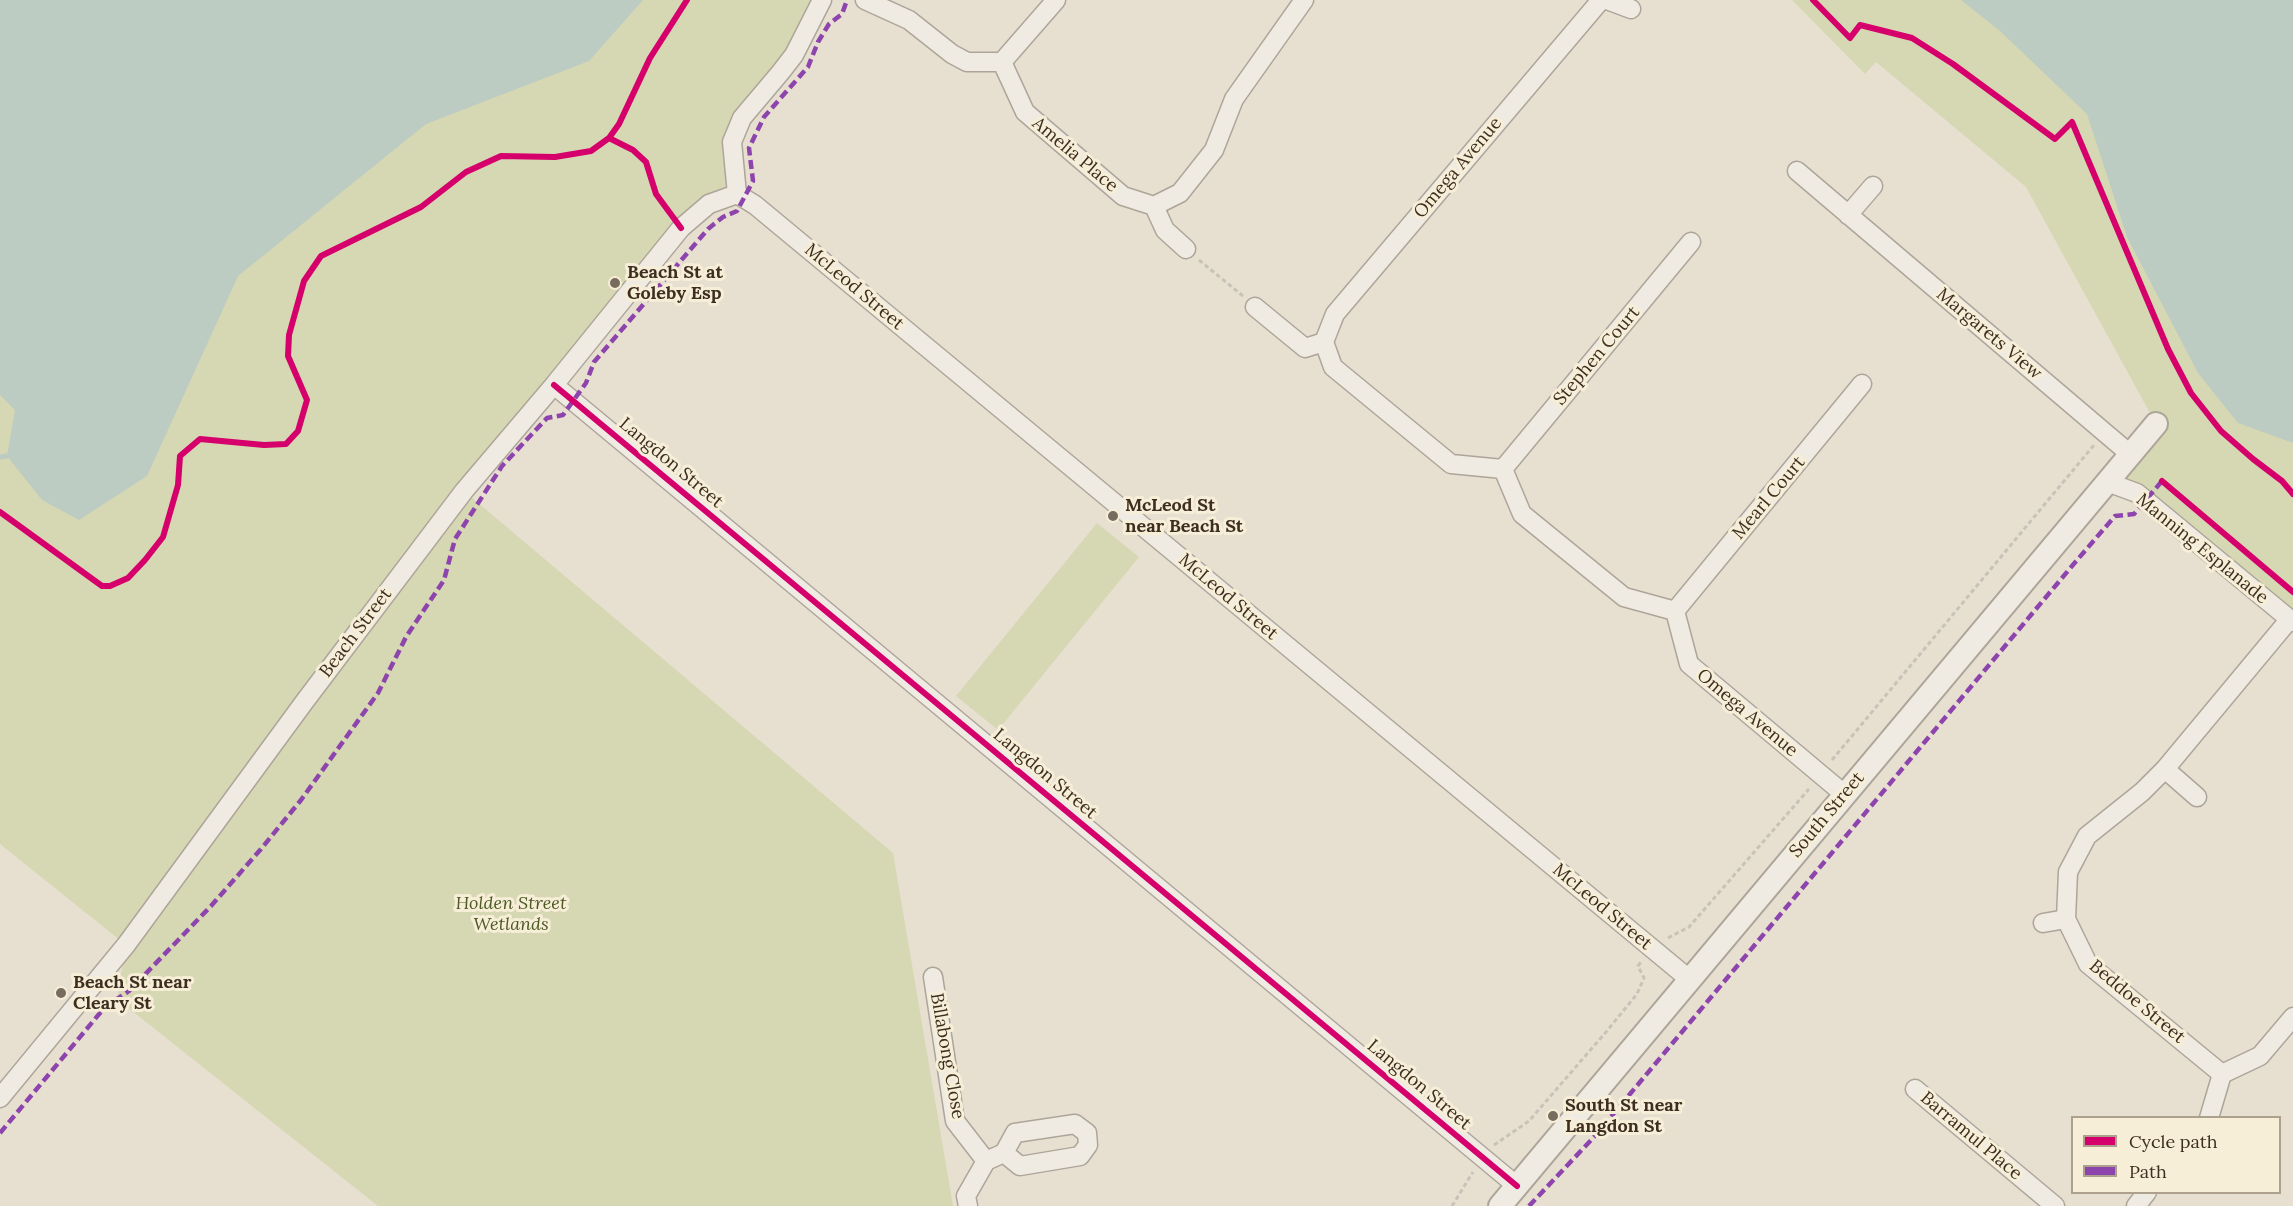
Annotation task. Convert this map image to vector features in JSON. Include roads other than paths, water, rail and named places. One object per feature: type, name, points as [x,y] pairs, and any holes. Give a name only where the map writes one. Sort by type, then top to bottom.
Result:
[{"type":"street","points":[[737,194],[732,142],[742,118],[794,55],[822,0]]},
{"type":"street","points":[[866,0],[909,20],[952,54],[967,62],[1002,62],[1056,0]]},
{"type":"street","points":[[1186,249],[1165,230],[1155,206],[1180,193],[1214,150],[1234,99],[1304,0]]},
{"type":"street","name":"Omega Avenue","points":[[1324,342],[1335,314],[1601,0]]},
{"type":"street","points":[[1607,0],[1631,9]]},
{"type":"street","name":"Amelia Place","points":[[1002,62],[1025,112],[1123,196],[1155,206]]},
{"type":"street","name":"Margarets View","points":[[1797,171],[2130,454]]},
{"type":"street","points":[[1848,215],[1873,186]]},
{"type":"street","name":"Beach Street","points":[[0,1098],[6,1077],[126,945],[305,701],[464,491],[554,385],[681,228],[709,204],[737,194]]},
{"type":"street","name":"McLeod Street","points":[[737,194],[764,213],[1689,979]]},
{"type":"street","name":"Stephen Court","points":[[1503,469],[1691,242]]},
{"type":"street","points":[[1255,307],[1305,348],[1324,342],[1333,367],[1451,464],[1503,469],[1522,514],[1624,597],[1675,611]]},
{"type":"street","name":"Mearl Court","points":[[1675,611],[1862,384]]},
{"type":"street","name":"Langdon Street","points":[[554,385],[1517,1186]]},
{"type":"street","name":"South Street","points":[[1500,1206],[2156,424]]},
{"type":"street","name":"Manning Esplanade","points":[[2107,482],[2137,493],[2291,621]]},
{"type":"street","name":"Omega Avenue","points":[[1675,611],[1689,664],[1844,794]]},
{"type":"street","name":"Beddoe Street","points":[[2222,1074],[2088,964],[2066,919],[2068,872],[2087,836],[2142,792],[2165,769],[2291,621]]},
{"type":"street","points":[[2165,769],[2198,797]]},
{"type":"street","points":[[2043,923],[2066,919]]},
{"type":"street","name":"Billabong Close","points":[[933,977],[955,1121],[986,1161]]},
{"type":"street","points":[[2210,1116],[2222,1074],[2260,1056],[2293,1017]]},
{"type":"street","name":"Barramul Place","points":[[1915,1089],[2055,1206]]},
{"type":"street","points":[[968,1206],[966,1196],[986,1161],[1004,1153]]},
{"type":"street","points":[[2136,1206],[2145,1194]]},
{"type":"waterway","points":[[0,457],[7,456]]},
{"type":"place","name":"Beach St at Goleby Esp","points":[[615,283]]},
{"type":"place","name":"McLeod St near Beach St","points":[[1113,516]]},
{"type":"place","name":"Beach St near Cleary St","points":[[61,993]]},
{"type":"place","name":"South St near Langdon St","points":[[1553,1116]]},
{"type":"park label","name":"Holden Street Wetlands","points":[[511,914]]}]
